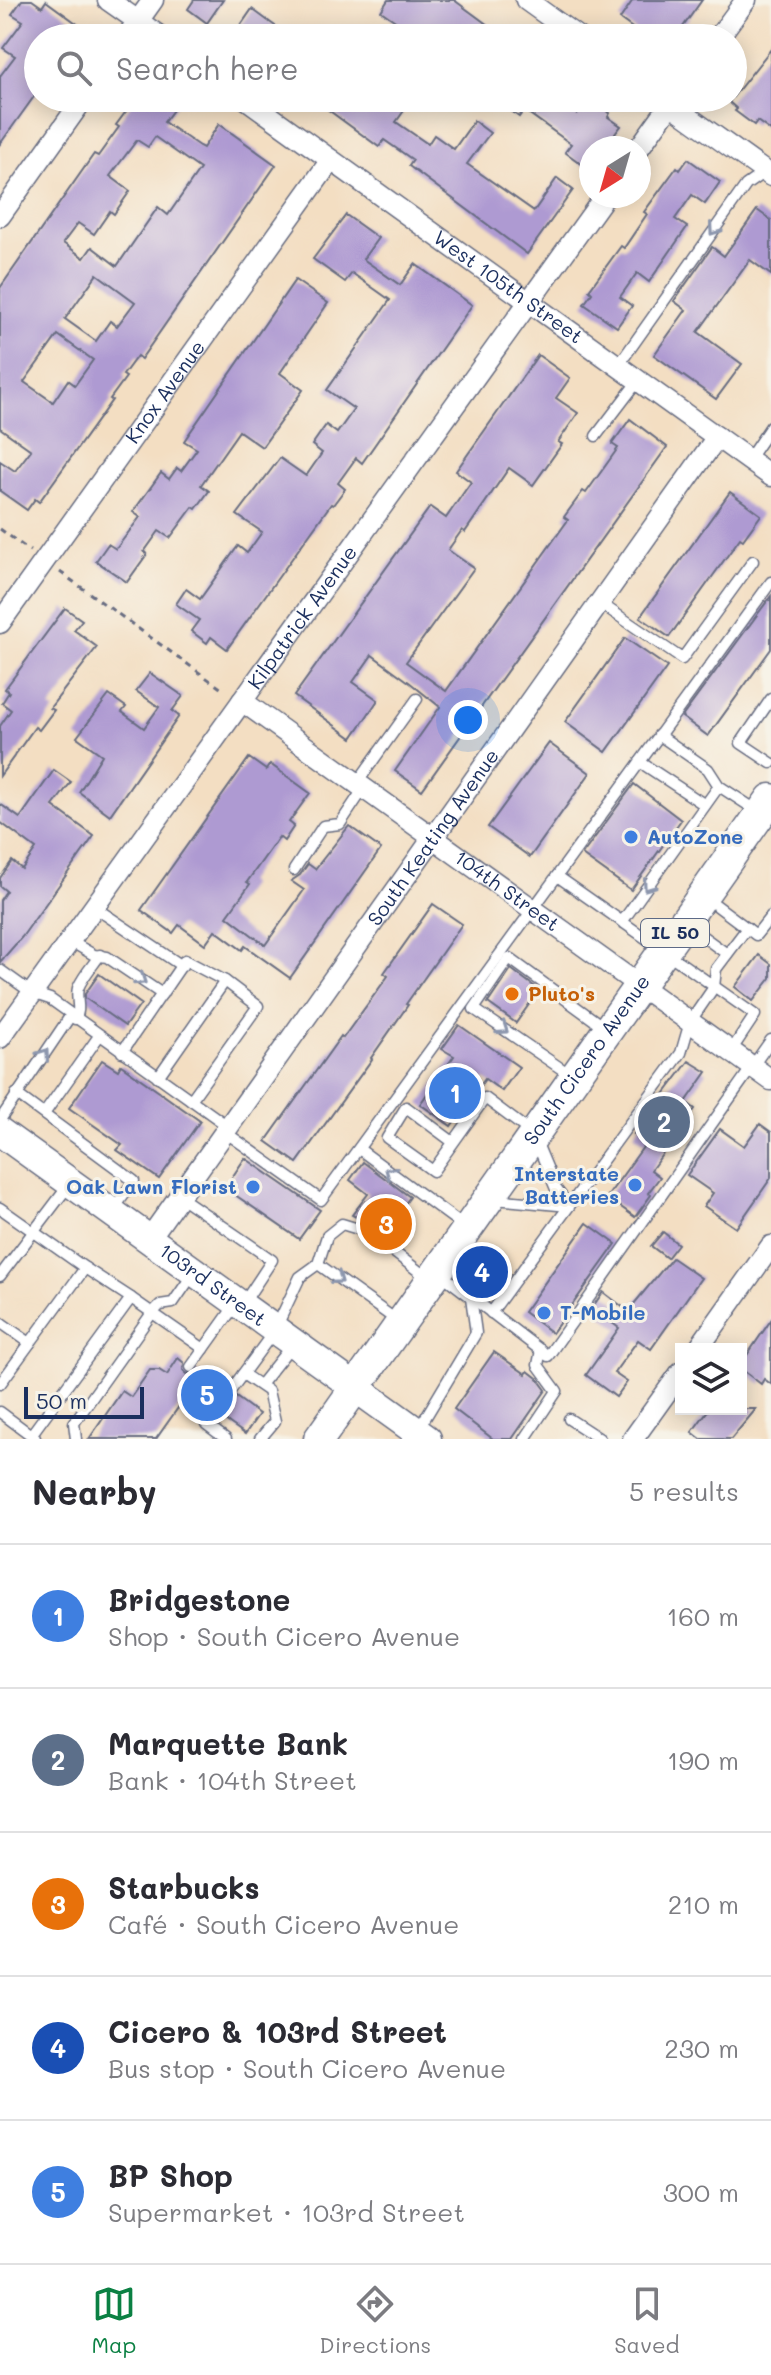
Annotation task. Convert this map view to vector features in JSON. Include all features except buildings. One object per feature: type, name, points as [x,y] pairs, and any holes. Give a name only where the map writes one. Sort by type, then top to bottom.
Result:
[{"type":"main road","name":"South Cicero Avenue","points":[[319,1439],[766,806]]},
{"type":"main road","name":"103rd Street","points":[[0,1132],[422,1436]]},
{"type":"street","points":[[108,0],[127,24]]},
{"type":"street","points":[[136,24],[153,0]]},
{"type":"street","points":[[526,0],[559,24]]},
{"type":"street","points":[[728,24],[746,0]]},
{"type":"street","points":[[0,216],[74,112]]},
{"type":"street","name":"West 105th Street","points":[[264,112],[771,476]]},
{"type":"street","points":[[646,136],[662,112]]},
{"type":"street","points":[[686,112],[769,171]]},
{"type":"street","name":"Knox Avenue","points":[[0,623],[331,160]]},
{"type":"street","name":"Kilpatrick Avenue","points":[[0,1038],[596,208]]},
{"type":"street","name":"South Keating Avenue","points":[[149,1239],[717,437]]},
{"type":"street","name":"104th Street","points":[[242,701],[771,1080]]},
{"type":"street","points":[[702,1343],[771,1246]]},
{"type":"street","points":[[633,1439],[675,1380]]},
{"type":"lane","points":[[618,366],[746,185],[769,171]]},
{"type":"lane","points":[[596,436],[638,381]]},
{"type":"lane","points":[[748,460],[771,426]]},
{"type":"lane","points":[[600,603],[682,659],[753,561]]},
{"type":"lane","points":[[0,970],[32,993],[50,999],[191,1100],[321,1200],[771,582]]},
{"type":"lane","points":[[294,870],[323,826],[340,824],[360,785],[417,699]]},
{"type":"lane","points":[[771,699],[741,743],[771,763]]},
{"type":"lane","points":[[659,735],[708,769],[719,786],[766,806]]},
{"type":"lane","points":[[640,762],[705,805]]},
{"type":"lane","points":[[622,922],[719,786]]},
{"type":"lane","points":[[557,876],[755,1015],[731,1051]]},
{"type":"lane","points":[[702,895],[756,935],[771,916]]},
{"type":"lane","points":[[94,907],[182,966]]},
{"type":"lane","points":[[683,922],[727,954]]},
{"type":"lane","points":[[491,1313],[681,1053],[690,1022],[714,987],[716,969],[747,928]]},
{"type":"lane","points":[[70,941],[88,952],[107,957],[162,994]]},
{"type":"lane","points":[[0,1120],[73,1017],[79,1014],[79,985],[100,955]]},
{"type":"lane","points":[[574,1077],[474,1009],[509,958],[607,1029]]},
{"type":"lane","points":[[122,1052],[185,960],[225,981],[258,1006],[191,1100]]},
{"type":"lane","points":[[158,1077],[225,981]]},
{"type":"lane","points":[[44,1114],[99,1036]]},
{"type":"lane","points":[[260,1385],[284,1336],[300,1277],[318,1264],[327,1236],[342,1224],[368,1232],[471,1297],[548,1356],[771,1040]]},
{"type":"lane","points":[[16,1094],[134,1181],[111,1212]]},
{"type":"lane","points":[[406,1107],[387,1138],[433,1171],[485,1098],[533,1134],[556,1189],[569,1206]]},
{"type":"lane","points":[[394,1100],[453,1142]]},
{"type":"lane","points":[[359,1149],[467,1229]]},
{"type":"lane","points":[[0,1276],[71,1183]]},
{"type":"lane","points":[[179,1196],[272,1260],[191,1367]]},
{"type":"lane","points":[[488,1199],[569,1206]]},
{"type":"lane","points":[[0,1208],[204,1349]]},
{"type":"lane","points":[[318,1264],[400,1323]]},
{"type":"lane","points":[[0,1384],[85,1268]]},
{"type":"lane","points":[[76,1439],[74,1423],[152,1313],[160,1305],[173,1303],[194,1272]]},
{"type":"lane","points":[[422,1436],[476,1333],[471,1297]]},
{"type":"lane","points":[[0,1412],[34,1437],[131,1298]]},
{"type":"lane","points":[[0,1322],[30,1343]]},
{"type":"lane","points":[[226,1439],[206,1424],[243,1374],[284,1336]]},
{"type":"lane","points":[[525,1439],[557,1391],[538,1365],[541,1350]]},
{"type":"lane","points":[[243,1374],[268,1391],[275,1421],[260,1439]]},
{"type":"lane","points":[[569,1419],[600,1439]]},
{"type":"path","points":[[0,529],[33,553]]},
{"type":"path","points":[[56,569],[222,689]]},
{"type":"place","name":"AutoZone","points":[[631,837]]},
{"type":"place","name":"Pluto's","points":[[512,994]]},
{"type":"place","name":"Bridgestone","points":[[455,1093]]},
{"type":"place","name":"Marquette Bank","points":[[664,1122]]},
{"type":"place","name":"Interstate Batteries","points":[[635,1185]]},
{"type":"place","name":"Oak Lawn Florist","points":[[253,1187]]},
{"type":"place","name":"Starbucks","points":[[386,1224]]},
{"type":"place","name":"Cicero & 103rd Street","points":[[482,1272]]},
{"type":"place","name":"T-Mobile","points":[[544,1313]]},
{"type":"place","name":"BP Shop","points":[[207,1395]]}]
